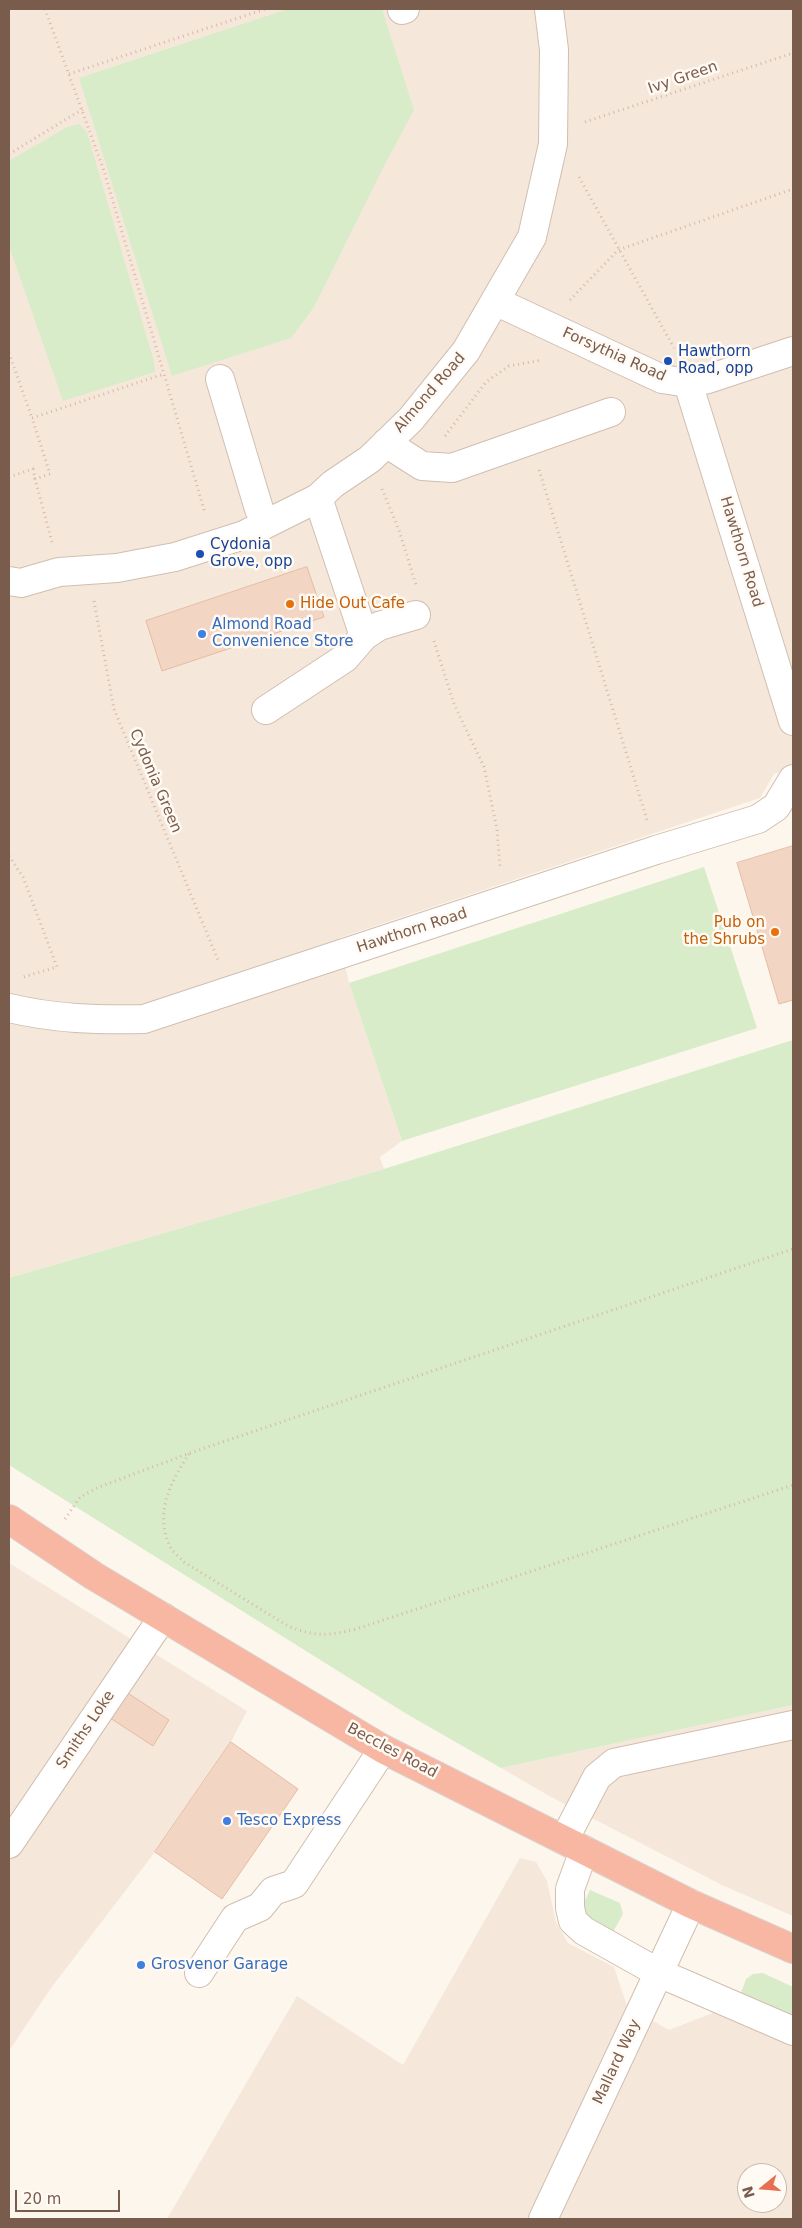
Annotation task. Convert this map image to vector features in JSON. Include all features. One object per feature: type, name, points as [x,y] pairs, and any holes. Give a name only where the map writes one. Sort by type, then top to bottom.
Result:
[{"type":"highway","name":"Beccles Road","points":[[9,1519],[48,1546],[163,1617],[383,1749],[691,1904],[793,1949]]},
{"type":"street","name":"Almond Road","points":[[9,581],[21,583],[59,572],[117,568],[175,557],[244,535],[318,498],[333,484],[378,451],[411,420],[466,351],[532,237],[552,144],[554,50],[549,9]]},
{"type":"street","name":"Forsythia Road","points":[[495,302],[662,379],[688,383],[708,379],[793,351]]},
{"type":"street","points":[[220,379],[259,509],[266,524]]},
{"type":"street","name":"Hawthorn Road","points":[[688,383],[793,721]]},
{"type":"street","points":[[378,451],[422,466],[452,468],[611,412]]},
{"type":"street","points":[[318,498],[364,636]]},
{"type":"street","points":[[266,710],[345,658],[364,636],[418,604]]},
{"type":"street","name":"Hawthorn Road","points":[[9,1008],[46,1017],[98,1020],[144,1019],[656,850],[758,819],[776,807],[791,787]]},
{"type":"street","name":"Smiths Loke","points":[[9,1844],[163,1617]]},
{"type":"street","points":[[793,1725],[614,1763],[597,1777],[574,1845],[570,1889],[570,1908],[573,1921],[584,1931],[659,1974],[793,2031]]},
{"type":"street","points":[[199,1973],[235,1918],[260,1907],[273,1891],[294,1884],[383,1749]]},
{"type":"street","name":"Mallard Way","points":[[543,2219],[691,1904]]},
{"type":"path","points":[[45,9],[83,109],[214,544]]},
{"type":"path","points":[[69,74],[265,9]]},
{"type":"path","name":"Ivy Green","points":[[580,123],[793,53]]},
{"type":"path","points":[[9,154],[83,109]]},
{"type":"path","points":[[576,172],[682,362],[688,383]]},
{"type":"path","points":[[422,466],[486,382],[509,366],[553,358],[558,331],[569,301],[618,250],[793,190]]},
{"type":"path","points":[[9,354],[50,474],[35,479]]},
{"type":"path","points":[[32,418],[164,374]]},
{"type":"path","points":[[530,441],[656,850]]},
{"type":"path","points":[[378,451],[418,604]]},
{"type":"path","points":[[9,477],[32,470],[59,572]]},
{"type":"path","name":"Cydonia Green","points":[[89,571],[114,709],[230,990]]},
{"type":"path","points":[[434,640],[454,704],[484,766],[497,829],[500,872],[497,903]]},
{"type":"path","points":[[9,856],[23,877],[57,967],[17,979]]},
{"type":"path","points":[[48,1546],[80,1498],[99,1487],[190,1453],[793,1249]]},
{"type":"path","points":[[190,1453],[172,1478],[165,1500],[164,1525],[171,1548],[184,1562],[288,1626],[307,1633],[329,1635],[356,1629],[793,1486]]},
{"type":"shaded area","points":[[9,9],[793,9],[793,768],[774,774],[760,798],[339,938],[349,983],[402,1141],[380,1157],[384,1169],[9,1278]]},
{"type":"shaded area","points":[[9,1563],[247,1711],[231,1742],[155,1852],[51,1988],[9,2051]]},
{"type":"shaded area","points":[[793,1705],[793,1916],[722,1885],[551,1797],[501,1768]]},
{"type":"shaded area","points":[[520,1858],[536,1862],[547,1881],[556,1922],[568,1943],[614,1967],[627,2006],[669,2030],[715,2012],[793,2047],[793,2219],[167,2219],[297,1996],[403,2065]]},
{"type":"green space","points":[[288,9],[382,9],[414,110],[314,307],[291,338],[172,376],[79,78]]},
{"type":"green space","points":[[79,124],[87,132],[154,362],[155,372],[63,401],[9,246],[9,161],[67,127]]},
{"type":"green space","points":[[704,867],[757,1028],[402,1141],[349,983]]},
{"type":"green space","points":[[793,1040],[793,1705],[501,1768],[405,1713],[9,1465],[9,1278],[384,1169]]},
{"type":"green space","points":[[590,1890],[620,1903],[623,1914],[613,1932],[588,1920],[581,1909]]},
{"type":"green space","points":[[763,1973],[793,1987],[793,2019],[740,1996],[746,1979],[753,1974]]},
{"type":"building","points":[[307,567],[324,617],[162,671],[146,621]]},
{"type":"building","name":"Pub on the Shrubs","points":[[793,846],[793,1000],[779,1004],[737,863]]},
{"type":"building","points":[[120,1688],[169,1720],[153,1746],[104,1714]]},
{"type":"building","name":"Tesco Express","points":[[231,1742],[298,1789],[222,1899],[155,1852]]},
{"type":"place","name":"Hawthorn Road, opp","points":[[668,361]]},
{"type":"place","name":"Cydonia Grove, opp","points":[[200,554]]},
{"type":"place","name":"Hide Out Cafe","points":[[290,604]]},
{"type":"place","name":"Almond Road Convenience Store","points":[[202,634]]},
{"type":"place","name":"Pub on the Shrubs","points":[[775,932]]},
{"type":"place","name":"Tesco Express","points":[[227,1821]]},
{"type":"place","name":"Grosvenor Garage","points":[[141,1965]]}]
